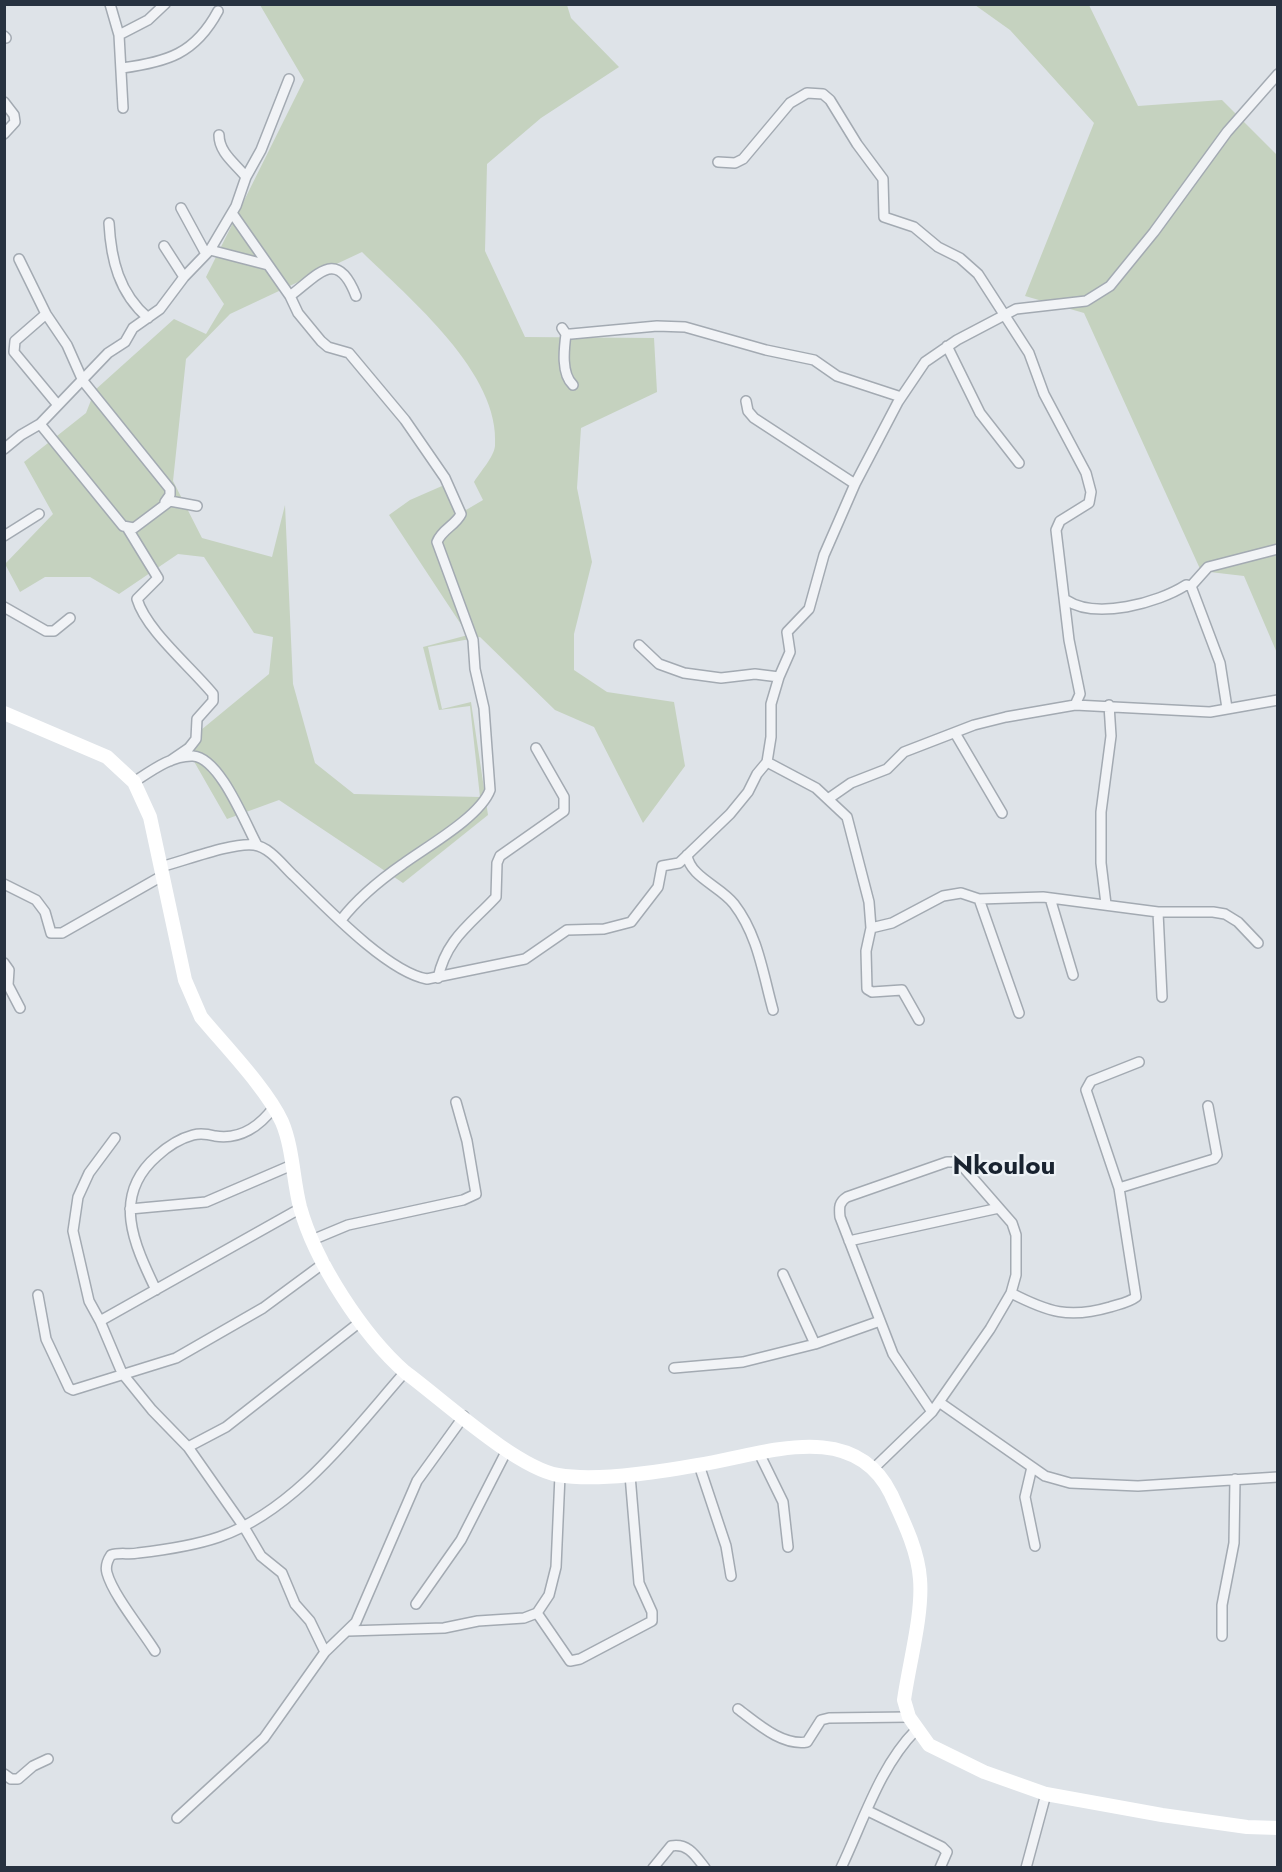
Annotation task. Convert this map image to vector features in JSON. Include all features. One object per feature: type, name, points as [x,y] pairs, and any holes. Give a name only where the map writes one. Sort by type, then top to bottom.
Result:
[{"type":"street","points":[[110,4],[119,35],[123,108]]},
{"type":"street","points":[[119,35],[148,20],[165,4]]},
{"type":"street","points":[[122,68],[151,64],[179,55],[212,22],[218,11]]},
{"type":"street","points":[[170,761],[195,756],[206,760],[218,773],[257,845],[278,860],[387,961],[419,978],[438,978],[465,970],[525,959],[567,930],[604,929],[631,922],[658,887],[662,866],[679,863],[739,806],[767,762],[771,737],[770,714],[778,677],[789,659],[787,632],[809,609],[824,555],[855,484],[901,397],[924,362],[947,346],[1003,315],[1025,307],[1086,301],[1110,286],[1154,232],[1227,132],[1278,74]]},
{"type":"street","points":[[4,449],[21,435],[40,424],[108,353],[118,348],[134,328],[160,309],[184,277],[208,252],[232,213],[246,177],[261,150],[289,79]]},
{"type":"street","points":[[718,162],[735,163],[743,159],[790,103],[807,93],[822,94],[830,100],[871,165],[883,178],[884,217],[914,227],[938,247],[960,258],[978,274],[1029,353],[1044,394],[1086,473],[1089,486],[1089,503],[1060,521],[1056,530],[1056,546],[1066,600],[1069,640],[1080,694],[1076,705]]},
{"type":"street","points":[[4,102],[14,115],[15,122],[4,134]]},
{"type":"street","points":[[219,135],[219,143],[227,156],[246,177]]},
{"type":"street","points":[[181,208],[208,252],[268,265]]},
{"type":"street","points":[[232,213],[290,296],[298,312],[321,341],[328,347],[349,353],[378,386],[445,478],[461,514],[458,520],[439,536],[437,547],[472,640],[475,669],[484,708],[490,781],[486,800],[473,814],[375,885],[341,920]]},
{"type":"street","points":[[109,223],[112,254],[121,284],[148,318]]},
{"type":"street","points":[[164,246],[184,277]]},
{"type":"street","points":[[18,259],[46,314],[67,345],[83,381],[170,489],[170,495],[165,502],[139,526],[128,529]]},
{"type":"street","points":[[290,296],[314,276],[330,267],[335,267],[344,274],[356,296]]},
{"type":"street","points":[[46,314],[15,341],[13,347],[14,352],[57,404]]},
{"type":"street","points":[[573,385],[568,380],[565,366],[564,331],[657,326],[685,327],[766,350],[814,360],[837,376],[901,397]]},
{"type":"street","points":[[947,346],[980,413],[1019,462]]},
{"type":"street","points":[[746,401],[748,411],[754,418],[855,484]]},
{"type":"street","points":[[40,424],[123,526],[128,529],[158,578],[141,592],[137,599],[140,608],[153,627],[213,694],[213,700],[197,719],[196,739],[189,748],[134,782]]},
{"type":"street","points":[[165,502],[176,501],[197,506]]},
{"type":"street","points":[[4,536],[39,514]]},
{"type":"street","points":[[1066,600],[1085,606],[1132,607],[1171,595],[1184,586],[1191,586],[1208,567],[1278,549]]},
{"type":"street","points":[[1191,586],[1220,663],[1227,708]]},
{"type":"street","points":[[4,607],[46,631],[54,631],[70,618]]},
{"type":"street","points":[[639,645],[659,664],[684,673],[721,678],[755,674],[778,677]]},
{"type":"street","points":[[828,799],[851,783],[887,769],[904,752],[974,725],[1006,717],[1076,705],[1109,705],[1198,712],[1278,700]]},
{"type":"street","points":[[1106,904],[1101,863],[1101,812],[1111,736],[1109,705]]},
{"type":"street","points":[[4,713],[107,757],[134,782],[150,817],[185,980],[192,1000],[201,1017],[274,1107],[283,1124],[301,1208],[312,1240],[360,1322],[390,1359],[507,1450],[538,1469],[560,1475],[630,1475],[699,1465],[785,1448],[826,1447],[860,1458],[873,1469],[888,1488],[900,1513],[919,1568],[920,1596],[904,1700],[916,1730],[929,1745],[984,1772],[1046,1794],[1162,1815],[1246,1827],[1278,1828]]},
{"type":"street","points":[[955,733],[1002,813]]},
{"type":"street","points":[[438,978],[443,960],[456,938],[496,897],[497,863],[500,856],[564,811],[564,797],[536,748]]},
{"type":"street","points":[[767,762],[816,788],[844,812],[867,889],[871,928],[867,951],[867,989],[872,992],[902,990],[919,1020]]},
{"type":"street","points":[[4,884],[36,900],[45,912],[51,933],[62,933],[161,872],[231,847],[257,845]]},
{"type":"street","points":[[687,855],[692,870],[717,886],[739,912],[758,949],[772,1010]]},
{"type":"street","points":[[871,928],[892,923],[947,895],[961,894],[979,899],[1050,898],[1158,912],[1225,914],[1238,922],[1258,942]]},
{"type":"street","points":[[1050,898],[1073,975]]},
{"type":"street","points":[[979,899],[1019,1013]]},
{"type":"street","points":[[1158,912],[1162,997]]},
{"type":"street","points":[[4,963],[9,970],[8,985],[20,1008]]},
{"type":"street","points":[[1011,1293],[1044,1310],[1061,1313],[1088,1313],[1136,1297],[1119,1188],[1086,1090],[1091,1081],[1139,1062]]},
{"type":"street","points":[[312,1240],[348,1225],[463,1200],[476,1194],[467,1141],[456,1102]]},
{"type":"street","points":[[1119,1188],[1215,1160],[1217,1155],[1208,1106]]},
{"type":"street","points":[[156,1290],[138,1252],[130,1209],[132,1191],[137,1178],[150,1162],[172,1143],[199,1134],[230,1136],[254,1129],[274,1107]]},
{"type":"street","points":[[115,1138],[85,1181],[78,1197],[73,1231],[88,1301],[100,1321],[122,1373],[152,1410],[188,1447],[244,1527],[261,1556],[282,1574],[295,1604],[310,1621],[325,1652]]},
{"type":"street","points":[[873,1469],[932,1412],[1011,1293],[1017,1275],[1016,1235],[1012,1223],[964,1168],[955,1162],[947,1161],[847,1197],[841,1201],[840,1216],[893,1354],[932,1412]]},
{"type":"street","points":[[130,1209],[206,1202],[292,1165]]},
{"type":"street","points":[[100,1321],[301,1208]]},
{"type":"street","points":[[849,1241],[999,1208]]},
{"type":"street","points":[[38,1295],[46,1339],[69,1388],[80,1389],[122,1373],[152,1367],[176,1358],[263,1308],[324,1263]]},
{"type":"street","points":[[783,1274],[815,1344]]},
{"type":"street","points":[[674,1368],[743,1362],[815,1344],[880,1321]]},
{"type":"street","points":[[188,1447],[226,1426],[360,1322]]},
{"type":"street","points":[[155,1650],[116,1592],[107,1572],[107,1562],[111,1555],[134,1554],[183,1545],[216,1538],[244,1527],[309,1479],[405,1372]]},
{"type":"street","points":[[939,1402],[1045,1476],[1070,1483],[1099,1486],[1278,1477]]},
{"type":"street","points":[[177,1818],[264,1738],[325,1652],[348,1631],[360,1614],[417,1480],[464,1416]]},
{"type":"street","points":[[416,1604],[461,1540],[507,1450]]},
{"type":"street","points":[[759,1453],[783,1502],[788,1547]]},
{"type":"street","points":[[699,1465],[726,1546],[731,1576]]},
{"type":"street","points":[[1032,1467],[1024,1497],[1035,1546]]},
{"type":"street","points":[[348,1631],[444,1628],[478,1621],[524,1618],[537,1613],[549,1595],[556,1567],[560,1475]]},
{"type":"street","points":[[537,1613],[570,1661],[580,1659],[652,1621],[651,1612],[639,1583],[630,1475]]},
{"type":"street","points":[[1222,1636],[1222,1605],[1234,1543],[1235,1479]]},
{"type":"street","points":[[738,1709],[770,1732],[798,1743],[807,1742],[821,1720],[829,1718],[909,1717]]},
{"type":"street","points":[[840,1868],[891,1762],[902,1744],[916,1730]]},
{"type":"street","points":[[4,1774],[11,1779],[18,1779],[33,1766],[48,1759]]},
{"type":"street","points":[[1026,1868],[1046,1794]]},
{"type":"street","points":[[868,1811],[942,1847],[947,1852],[940,1868]]},
{"type":"street","points":[[653,1868],[670,1846],[681,1845],[690,1850],[705,1868]]},
{"type":"green space","points":[[260,5],[567,5],[571,18],[619,67],[541,118],[487,164],[485,251],[525,337],[654,338],[657,392],[581,428],[577,488],[592,562],[574,634],[574,670],[607,692],[674,702],[685,766],[643,823],[594,727],[555,710],[480,637],[428,647],[442,709],[471,702],[488,815],[403,883],[279,800],[227,819],[184,744],[269,674],[273,637],[254,633],[204,557],[178,554],[119,594],[90,577],[45,577],[20,592],[5,564],[53,514],[24,462],[86,413],[95,390],[174,319],[206,334],[224,304],[206,277],[304,80]],"holes":[[[362,252],[448,339],[468,365],[483,392],[493,419],[494,450],[474,482],[483,500],[466,510],[442,486],[410,500],[389,515],[468,635],[423,647],[439,710],[470,706],[480,797],[354,794],[315,763],[293,684],[285,505],[272,557],[202,538],[173,481],[186,359],[230,314]]]},
{"type":"green space","points":[[975,5],[1089,5],[1138,106],[1222,100],[1277,155],[1277,653],[1244,576],[1201,571],[1084,313],[1025,296],[1094,123],[1010,30]]},
{"type":"district","name":"Nkoulou","points":[[1004,1168]]}]
